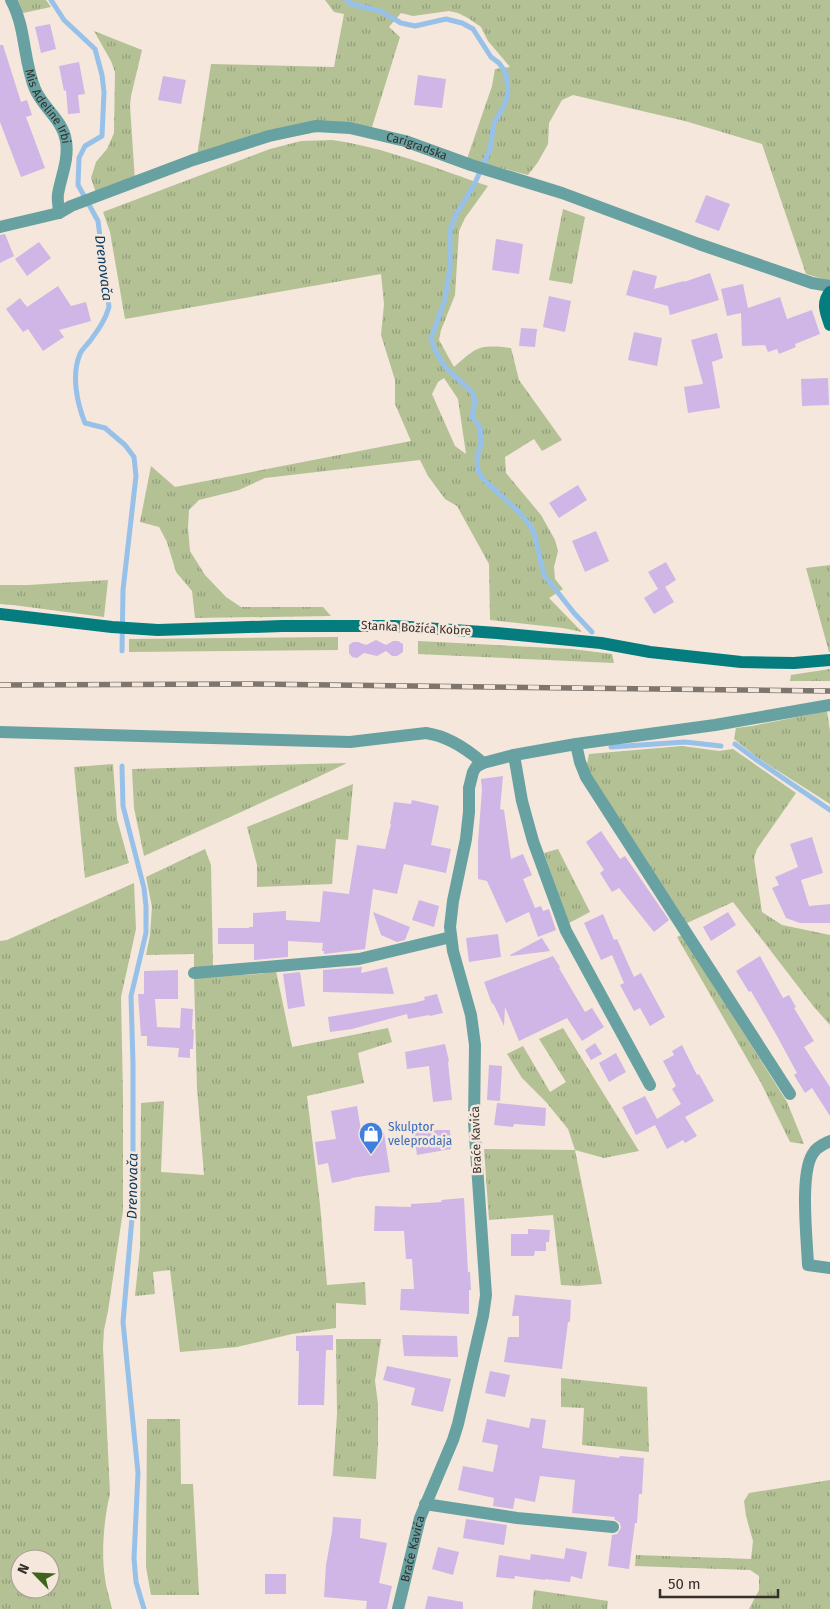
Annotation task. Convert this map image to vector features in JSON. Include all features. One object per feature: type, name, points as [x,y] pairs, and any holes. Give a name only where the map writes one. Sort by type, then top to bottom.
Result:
[{"type":"street","name":"Mis Adeline Irbi","points":[[11,0],[20,22],[30,76],[36,91],[58,122],[66,141],[66,160],[58,193],[60,213]]},
{"type":"street","name":"Carigradska","points":[[0,227],[60,213],[71,206],[193,160],[269,136],[315,126],[350,128],[405,141],[471,165],[562,193],[699,244],[812,283],[830,286]]},
{"type":"street","points":[[812,283],[820,293],[830,325]]},
{"type":"street","points":[[824,306],[830,292]]},
{"type":"street","name":"Stanka Božića Kobre","points":[[0,614],[112,627],[158,630],[356,625],[395,626],[600,643],[650,652],[741,662],[794,664],[830,660]]},
{"type":"street","points":[[0,732],[350,742],[426,733],[448,740],[472,753],[483,763],[514,755],[576,744],[715,725],[830,705]]},
{"type":"street","points":[[576,744],[586,777],[790,1094]]},
{"type":"street","points":[[514,755],[522,801],[533,842],[566,931],[650,1086]]},
{"type":"street","name":"Braće Kavića","points":[[398,1609],[425,1504],[458,1424],[483,1316],[486,1295],[474,1122],[475,1045],[471,1016],[451,937],[451,915],[466,839],[471,777],[476,767],[483,763]]},
{"type":"street","points":[[194,973],[359,959],[451,937]]},
{"type":"street","points":[[830,1141],[814,1150],[807,1165],[805,1180],[808,1265],[830,1268]]},
{"type":"street","points":[[425,1504],[517,1518],[613,1527]]},
{"type":"green space","points":[[18,0],[46,0],[51,7],[23,13]]},
{"type":"green space","points":[[325,0],[830,0],[830,281],[806,274],[762,144],[685,121],[573,95],[562,100],[549,123],[548,144],[528,175],[467,159],[492,86],[495,69],[510,67],[488,41],[481,27],[458,13],[449,11],[413,16],[401,13],[389,27],[400,37],[372,127],[347,126],[197,156],[211,64],[334,67],[344,14],[334,12]]},
{"type":"green space","points":[[94,31],[142,50],[130,106],[135,181],[96,193],[91,178],[96,162],[107,149],[114,133],[115,72]]},
{"type":"green space","points":[[332,140],[352,143],[411,159],[488,186],[465,218],[459,231],[455,295],[439,340],[454,367],[479,348],[491,346],[511,348],[519,380],[562,440],[542,451],[534,439],[505,457],[506,473],[541,515],[555,540],[558,551],[554,567],[555,579],[563,589],[549,598],[582,632],[563,628],[490,620],[489,564],[457,506],[445,499],[428,476],[420,460],[265,478],[239,490],[199,500],[189,510],[190,551],[205,575],[226,597],[241,607],[323,607],[331,616],[195,618],[192,591],[176,572],[167,542],[159,527],[140,522],[151,466],[175,487],[411,441],[395,404],[395,380],[381,335],[384,304],[381,274],[125,319],[110,232],[103,212],[270,149],[301,141]],"holes":[[[444,378],[458,399],[466,454],[455,446],[432,394],[438,382]]]},
{"type":"green space","points":[[563,209],[585,217],[572,284],[549,280]]},
{"type":"green space","points":[[830,565],[830,652],[829,652],[806,568]]},
{"type":"green space","points":[[108,580],[104,617],[0,604],[0,585]]},
{"type":"green space","points":[[338,637],[338,650],[129,652],[129,639]]},
{"type":"green space","points":[[418,641],[572,649],[612,654],[614,663],[418,654]]},
{"type":"green space","points":[[830,669],[830,681],[790,681],[791,675]]},
{"type":"green space","points":[[827,711],[830,731],[830,804],[758,758],[734,739],[736,728]]},
{"type":"green space","points":[[682,746],[719,751],[733,749],[796,793],[757,849],[754,858],[762,912],[782,925],[830,935],[830,1025],[733,902],[687,923],[589,772],[587,764],[589,754]]},
{"type":"green space","points":[[347,763],[144,856],[134,808],[132,769]]},
{"type":"green space","points":[[113,764],[117,819],[129,863],[85,878],[74,767]]},
{"type":"green space","points":[[353,784],[348,840],[336,839],[332,884],[257,887],[257,865],[247,827]]},
{"type":"green space","points":[[205,849],[211,865],[213,967],[194,968],[194,954],[146,955],[152,907],[146,877]]},
{"type":"green space","points":[[558,849],[590,912],[569,923],[544,853]]},
{"type":"green space","points":[[134,883],[136,929],[121,997],[123,1211],[103,1347],[110,1494],[105,1525],[103,1558],[112,1609],[0,1609],[0,941],[7,940]]},
{"type":"green space","points":[[682,935],[787,1102],[804,1144],[790,1142],[761,1083],[677,937]]},
{"type":"green space","points":[[276,971],[292,1047],[388,1028],[392,1042],[358,1053],[364,1083],[307,1096],[320,1204],[327,1285],[365,1282],[366,1305],[336,1303],[336,1328],[292,1334],[237,1347],[180,1352],[170,1270],[153,1272],[155,1294],[135,1296],[140,1248],[141,1103],[164,1101],[161,1172],[204,1175],[197,1088],[194,977],[260,974]]},
{"type":"green space","points":[[563,1028],[639,1151],[604,1158],[575,1150],[568,1129],[546,1102],[522,1078],[507,1054],[523,1046],[550,1092],[566,1082],[539,1039]]},
{"type":"green space","points":[[484,1149],[575,1150],[602,1284],[561,1285],[553,1215],[489,1220]]},
{"type":"green space","points":[[336,1339],[381,1339],[375,1381],[378,1404],[376,1479],[333,1476],[337,1414]]},
{"type":"green space","points":[[561,1378],[647,1387],[649,1452],[582,1445],[584,1408],[561,1407]]},
{"type":"green space","points":[[147,1419],[180,1419],[181,1484],[193,1484],[199,1595],[151,1595],[146,1567]]},
{"type":"green space","points":[[830,1480],[830,1609],[749,1609],[759,1590],[759,1576],[750,1570],[635,1566],[636,1555],[751,1559],[753,1541],[744,1501],[749,1493]]},
{"type":"green space","points":[[534,1590],[608,1601],[607,1609],[532,1609]]},
{"type":"building","points":[[50,24],[56,49],[41,53],[35,27]]},
{"type":"building","points":[[0,45],[3,45],[21,102],[27,100],[32,115],[26,117],[45,168],[21,177],[0,122]]},
{"type":"building","points":[[79,62],[85,94],[78,95],[80,113],[68,114],[66,90],[64,91],[59,66]]},
{"type":"building","points":[[418,75],[446,79],[442,108],[414,105]]},
{"type":"building","points":[[163,76],[186,80],[181,104],[158,100]]},
{"type":"building","points":[[706,195],[730,204],[719,231],[695,222]]},
{"type":"building","points":[[5,234],[14,256],[0,263],[0,235]]},
{"type":"building","points":[[496,239],[523,244],[519,274],[492,270]]},
{"type":"building","points":[[39,242],[51,258],[27,276],[15,259]]},
{"type":"building","points":[[633,270],[657,276],[654,289],[684,282],[710,273],[719,300],[670,315],[668,306],[626,295]]},
{"type":"building","points":[[743,284],[748,308],[780,297],[787,319],[812,310],[820,334],[795,344],[796,347],[779,354],[777,349],[768,352],[765,345],[742,346],[741,313],[727,316],[721,289]]},
{"type":"building","points":[[58,286],[71,306],[86,302],[91,321],[59,330],[64,337],[43,351],[28,329],[23,332],[6,309],[20,298],[27,307]]},
{"type":"building","points":[[549,296],[571,301],[565,332],[543,327]]},
{"type":"building","points":[[521,328],[537,329],[535,347],[519,346]]},
{"type":"building","points":[[634,332],[662,338],[657,366],[628,360]]},
{"type":"building","points":[[717,333],[723,358],[712,362],[720,408],[688,413],[684,387],[703,384],[691,340]]},
{"type":"building","points":[[828,378],[829,405],[802,406],[801,379]]},
{"type":"building","points":[[578,485],[587,500],[559,518],[549,503]]},
{"type":"building","points":[[596,531],[609,561],[585,572],[572,541]]},
{"type":"building","points":[[666,562],[676,580],[665,587],[674,602],[654,614],[644,598],[658,589],[648,572]]},
{"type":"building","points":[[376,640],[386,645],[393,641],[398,641],[403,644],[403,652],[397,656],[392,656],[386,651],[377,656],[364,653],[357,658],[352,657],[349,653],[349,645],[353,642],[366,645]]},
{"type":"building","points":[[503,776],[500,809],[504,810],[511,859],[523,854],[532,875],[523,879],[535,908],[541,906],[543,911],[549,909],[556,930],[538,937],[529,912],[506,923],[487,881],[478,879],[481,779]]},
{"type":"building","points":[[412,800],[439,806],[431,845],[451,849],[446,873],[404,864],[397,894],[373,889],[365,949],[324,954],[324,951],[322,951],[323,943],[288,941],[288,957],[254,960],[254,944],[218,944],[218,928],[253,927],[253,913],[286,911],[286,920],[320,922],[323,891],[349,894],[357,845],[385,849],[394,802],[411,804]]},
{"type":"building","points":[[601,831],[620,859],[625,856],[669,920],[654,932],[619,888],[612,892],[600,873],[604,870],[586,842]]},
{"type":"building","points":[[812,837],[823,873],[801,880],[809,906],[830,904],[830,923],[800,923],[786,918],[772,888],[779,885],[775,877],[798,867],[790,844]]},
{"type":"building","points":[[419,900],[439,906],[434,927],[412,920]]},
{"type":"building","points":[[373,912],[410,927],[405,940],[397,942],[381,935]]},
{"type":"building","points":[[728,912],[736,925],[711,941],[703,927]]},
{"type":"building","points":[[603,914],[614,940],[617,939],[634,977],[641,973],[665,1017],[650,1026],[640,1008],[634,1011],[620,985],[624,983],[612,955],[601,960],[584,923]]},
{"type":"building","points":[[498,934],[501,957],[469,962],[466,938]]},
{"type":"building","points":[[542,938],[550,951],[510,955]]},
{"type":"building","points":[[553,956],[585,1012],[592,1008],[604,1027],[582,1041],[567,1018],[519,1041],[505,1007],[504,1026],[492,1004],[484,982]]},
{"type":"building","points":[[760,956],[783,998],[789,995],[796,1007],[794,1008],[814,1041],[804,1047],[830,1087],[830,1116],[812,1088],[805,1093],[794,1075],[797,1073],[777,1036],[751,991],[749,992],[736,971]]},
{"type":"building","points":[[362,967],[361,973],[387,967],[394,994],[323,992],[323,970]]},
{"type":"building","points":[[178,970],[178,999],[155,999],[157,1027],[180,1028],[181,1008],[193,1009],[193,1049],[190,1049],[190,1058],[178,1057],[179,1048],[147,1046],[147,1036],[141,1036],[138,994],[144,994],[144,971]]},
{"type":"building","points":[[300,972],[305,1006],[288,1009],[283,974]]},
{"type":"building","points":[[437,994],[443,1013],[408,1019],[407,1014],[352,1029],[330,1032],[328,1017],[413,1003],[425,1000],[424,997]]},
{"type":"building","points":[[595,1043],[602,1054],[591,1060],[585,1050]]},
{"type":"building","points":[[445,1044],[449,1061],[452,1100],[433,1102],[429,1066],[407,1069],[405,1052]]},
{"type":"building","points":[[682,1045],[697,1075],[699,1074],[714,1101],[685,1117],[697,1136],[685,1143],[683,1140],[667,1149],[655,1125],[636,1135],[622,1107],[645,1096],[657,1119],[681,1104],[672,1089],[676,1086],[663,1061],[674,1055],[672,1051]]},
{"type":"building","points":[[616,1053],[626,1072],[609,1082],[599,1063]]},
{"type":"building","points":[[489,1065],[502,1066],[500,1101],[487,1100]]},
{"type":"building","points":[[497,1103],[546,1108],[545,1126],[514,1124],[513,1127],[494,1125]]},
{"type":"building","points":[[357,1106],[362,1136],[384,1133],[390,1172],[332,1183],[328,1163],[318,1165],[315,1142],[336,1139],[331,1111]]},
{"type":"building","points":[[434,1129],[450,1130],[451,1149],[417,1155],[414,1133]]},
{"type":"building","points":[[464,1198],[468,1272],[470,1272],[471,1290],[469,1290],[469,1314],[400,1310],[401,1289],[414,1289],[412,1259],[406,1259],[404,1231],[374,1231],[375,1206],[411,1207],[411,1204]]},
{"type":"building","points":[[528,1229],[550,1230],[549,1242],[546,1242],[546,1251],[535,1251],[534,1256],[511,1256],[511,1234],[528,1234]]},
{"type":"building","points":[[515,1295],[571,1300],[570,1322],[568,1322],[562,1369],[504,1362],[508,1337],[519,1337],[519,1316],[512,1316]]},
{"type":"building","points":[[333,1335],[333,1350],[326,1350],[324,1405],[298,1405],[299,1351],[296,1351],[296,1336]]},
{"type":"building","points":[[402,1335],[457,1336],[458,1357],[404,1356]]},
{"type":"building","points":[[387,1366],[451,1379],[443,1412],[411,1405],[415,1388],[383,1380]]},
{"type":"building","points":[[490,1371],[510,1375],[505,1397],[485,1393]]},
{"type":"building","points":[[531,1418],[546,1420],[542,1448],[619,1458],[620,1456],[644,1458],[642,1494],[639,1494],[637,1523],[635,1523],[629,1569],[608,1566],[612,1535],[617,1534],[621,1528],[620,1523],[614,1519],[615,1517],[572,1513],[575,1480],[540,1476],[535,1502],[515,1498],[513,1509],[493,1506],[494,1498],[458,1490],[463,1466],[493,1472],[498,1445],[482,1442],[487,1419],[529,1428]]},
{"type":"building","points":[[333,1517],[361,1519],[360,1538],[387,1543],[379,1583],[392,1586],[387,1609],[366,1609],[367,1601],[324,1597],[326,1565]]},
{"type":"building","points":[[466,1519],[507,1525],[504,1545],[463,1538]]},
{"type":"building","points":[[438,1547],[459,1552],[453,1575],[432,1569]]},
{"type":"building","points":[[566,1548],[587,1552],[582,1579],[571,1576],[570,1582],[515,1576],[514,1579],[496,1577],[499,1555],[530,1560],[531,1554],[564,1559]]},
{"type":"building","points":[[265,1574],[286,1574],[286,1594],[265,1594]]},
{"type":"building","points":[[428,1596],[463,1602],[463,1609],[425,1609]]},
{"type":"waterway","name":"Drenovača","points":[[51,0],[64,20],[95,49],[102,75],[104,92],[102,136],[85,146],[79,158],[78,185],[98,221],[109,307],[101,325],[80,354],[77,362],[76,389],[85,423],[105,428],[125,445],[134,457],[136,476],[123,590],[122,651]]},
{"type":"waterway","points":[[346,0],[351,4],[380,11],[401,23],[415,26],[446,19],[462,23],[473,29],[491,57],[499,63],[506,73],[508,91],[505,104],[494,123],[490,149],[475,183],[456,215],[450,230],[450,267],[445,299],[431,339],[445,367],[473,393],[475,402],[472,417],[480,427],[481,443],[477,458],[478,471],[484,480],[518,511],[529,524],[534,533],[544,575],[574,613],[592,632]]},
{"type":"waterway","points":[[611,747],[685,742],[721,746]]},
{"type":"waterway","points":[[735,744],[830,810]]},
{"type":"waterway","name":"Drenovača","points":[[122,766],[123,806],[144,888],[146,906],[146,933],[131,996],[133,1206],[123,1322],[138,1473],[134,1558],[136,1582],[144,1609]]},
{"type":"railway","points":[[0,685],[247,684],[830,691]]},
{"type":"place","name":"Skulptor veleprodaja","points":[[371,1155]]}]
